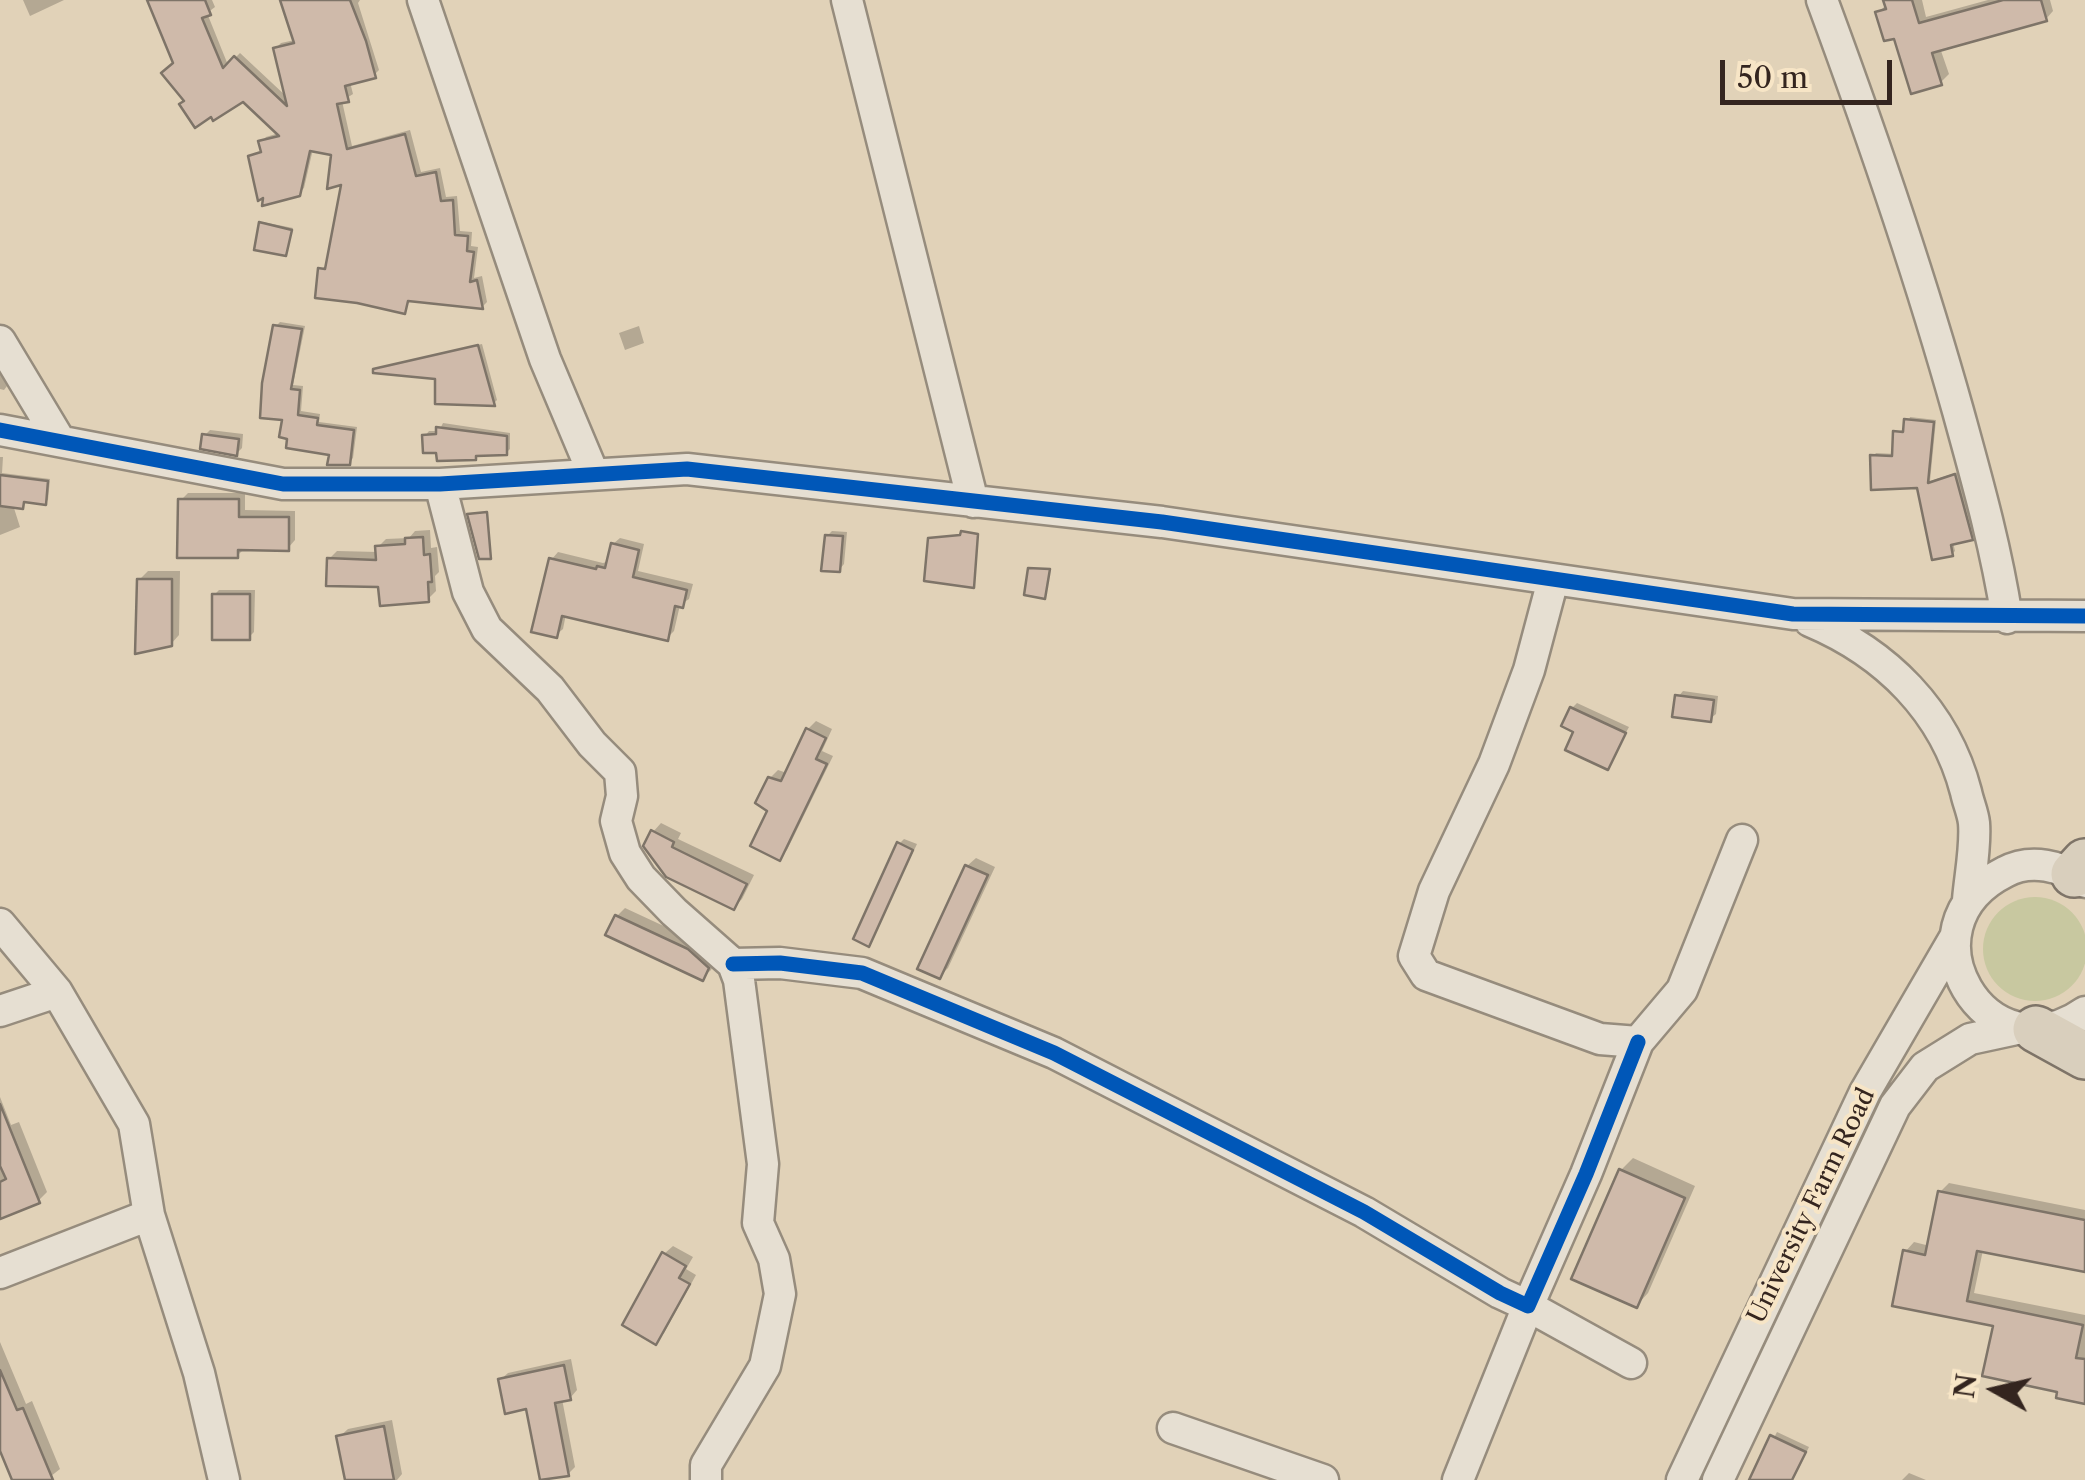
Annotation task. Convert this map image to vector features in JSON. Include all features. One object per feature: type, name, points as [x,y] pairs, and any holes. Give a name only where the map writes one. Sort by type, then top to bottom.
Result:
[{"type":"highway","points":[[2028,1029],[2085,1056]]},
{"type":"street","points":[[423,0],[544,358],[593,474]]},
{"type":"street","points":[[847,0],[973,502]]},
{"type":"street","points":[[1822,0],[1871,132],[1942,357],[1997,553],[2007,618]]},
{"type":"street","points":[[0,341],[60,442]]},
{"type":"street","points":[[0,430],[283,484],[440,484],[687,469],[1162,522],[1793,614],[2085,616]]},
{"type":"street","points":[[440,484],[468,592],[487,629],[550,688],[592,744],[620,772],[622,796],[616,821],[625,853],[641,878],[733,964],[744,1000],[763,1164],[758,1223],[774,1259],[780,1294],[765,1366],[706,1465],[706,1480]]},
{"type":"street","points":[[1552,580],[1523,686],[1494,764],[1434,891],[1414,956],[1426,976],[1600,1040],[1638,1042]]},
{"type":"street","points":[[1793,614],[1847,636],[1894,670],[1932,714],[1959,766],[1974,822],[2012,868]]},
{"type":"street","name":"University Farm Road","points":[[1682,1480],[1865,1092],[1954,940],[1968,900],[1974,822]]},
{"type":"street","points":[[1458,1480],[1638,1042],[1682,990],[1742,840]]},
{"type":"street","points":[[1968,900],[1988,880],[2012,868],[2044,866],[2081,873]]},
{"type":"street","points":[[0,924],[57,992],[134,1124],[149,1215],[199,1373],[224,1480]]},
{"type":"street","points":[[1954,940],[1957,970],[1971,997],[1993,1017],[2028,1029]]},
{"type":"street","points":[[733,964],[780,962],[862,973],[1054,1053],[1364,1212],[1500,1293],[1631,1363]]},
{"type":"street","points":[[0,1011],[57,992]]},
{"type":"street","name":"University Farm Road","points":[[1718,1480],[1895,1106],[1925,1066],[1970,1039],[2072,1021],[2085,1012]]},
{"type":"street","points":[[0,1273],[149,1215]]},
{"type":"street","points":[[1173,1428],[1323,1480]]},
{"type":"green space","points":[[2035,897],[2055,901],[2078,920],[2087,949],[2083,969],[2064,992],[2035,1001],[2015,997],[1992,978],[1983,949],[1987,929],[2006,906]]},
{"type":"building","points":[[147,0],[205,0],[211,15],[202,18],[223,68],[234,56],[287,106],[273,48],[294,43],[280,0],[350,0],[376,78],[345,86],[349,102],[337,104],[347,149],[405,134],[416,176],[436,172],[441,201],[453,200],[455,235],[468,236],[467,251],[474,252],[470,282],[477,280],[483,309],[408,301],[405,314],[315,298],[318,268],[325,269],[341,185],[327,189],[331,155],[310,151],[300,196],[262,206],[263,198],[258,201],[248,156],[261,152],[258,141],[279,136],[243,102],[195,128],[179,104],[184,101],[161,73],[173,63]]},
{"type":"building","points":[[1883,0],[1912,0],[1919,23],[2003,0],[2041,0],[2047,21],[1932,53],[1942,85],[1911,94],[1894,39],[1884,41],[1875,12],[1886,9]]},
{"type":"building","points":[[259,222],[292,230],[286,256],[254,250]]},
{"type":"building","points":[[273,325],[302,329],[291,389],[300,390],[298,415],[318,418],[317,425],[354,430],[350,465],[327,465],[329,455],[286,448],[287,439],[279,437],[282,420],[260,418]]},
{"type":"building","points":[[478,345],[495,406],[435,404],[435,379],[373,373],[373,369]]},
{"type":"building","points":[[1904,419],[1934,422],[1928,483],[1955,474],[1973,540],[1951,545],[1953,556],[1932,560],[1917,488],[1871,490],[1870,455],[1892,456],[1893,431],[1903,432]]},
{"type":"building","points":[[436,427],[507,436],[507,455],[437,461],[436,453],[423,453],[422,435],[436,434]]},
{"type":"building","points":[[202,434],[239,439],[237,456],[200,449]]},
{"type":"building","points":[[0,475],[48,481],[46,505],[24,502],[23,509],[0,506]]},
{"type":"building","points":[[178,499],[239,499],[239,517],[289,517],[289,551],[238,550],[238,558],[177,558]]},
{"type":"building","points":[[487,512],[491,559],[479,559],[467,514]]},
{"type":"building","points":[[961,531],[978,534],[974,588],[924,581],[928,538],[960,535]]},
{"type":"building","points":[[825,535],[843,536],[840,572],[821,571]]},
{"type":"building","points":[[423,537],[424,555],[430,554],[429,602],[380,606],[378,587],[326,586],[327,558],[376,560],[375,546],[405,544],[405,538]]},
{"type":"building","points":[[611,543],[639,550],[633,577],[687,590],[683,608],[675,606],[668,641],[562,616],[557,638],[531,632],[549,558],[605,568]]},
{"type":"building","points":[[1028,568],[1050,569],[1045,599],[1024,595]]},
{"type":"building","points":[[137,579],[172,579],[172,646],[135,654]]},
{"type":"building","points":[[212,594],[250,594],[250,640],[212,640]]},
{"type":"building","points":[[1675,695],[1714,700],[1711,722],[1672,717]]},
{"type":"building","points":[[1570,707],[1626,733],[1608,770],[1565,750],[1573,732],[1561,726]]},
{"type":"building","points":[[806,728],[826,738],[816,759],[827,764],[780,861],[750,846],[767,811],[755,803],[768,777],[781,781]]},
{"type":"building","points":[[651,830],[674,842],[672,847],[747,884],[734,910],[666,877],[643,846]]},
{"type":"building","points":[[897,842],[913,850],[869,947],[853,939]]},
{"type":"building","points":[[965,865],[988,875],[940,979],[917,969]]},
{"type":"building","points":[[615,915],[688,949],[709,968],[703,981],[605,935]]},
{"type":"building","points":[[0,1104],[40,1203],[0,1219],[0,1182],[6,1179],[0,1166]]},
{"type":"building","points":[[1619,1169],[1685,1198],[1637,1308],[1571,1279]]},
{"type":"building","points":[[1938,1191],[2085,1220],[2085,1272],[1977,1251],[1967,1301],[2083,1325],[2076,1358],[2085,1359],[2085,1404],[2056,1398],[2057,1392],[1982,1376],[1993,1326],[1892,1306],[1903,1250],[1925,1255]]},
{"type":"building","points":[[662,1252],[686,1266],[679,1278],[690,1284],[656,1345],[622,1325]]},
{"type":"building","points":[[564,1365],[571,1400],[555,1403],[569,1476],[540,1480],[526,1409],[505,1414],[498,1379]]},
{"type":"building","points":[[0,1370],[17,1410],[23,1408],[53,1480],[12,1480],[0,1451]]},
{"type":"building","points":[[384,1426],[394,1480],[345,1480],[336,1436]]},
{"type":"building","points":[[1770,1435],[1806,1452],[1792,1480],[1749,1480]]},
{"type":"cycle path","points":[[0,430],[283,484],[440,484],[687,469],[1162,522],[1793,614],[2085,616]]},
{"type":"cycle path","points":[[733,964],[780,963],[862,973],[1054,1053],[1364,1212],[1528,1306],[1638,1042]]}]
